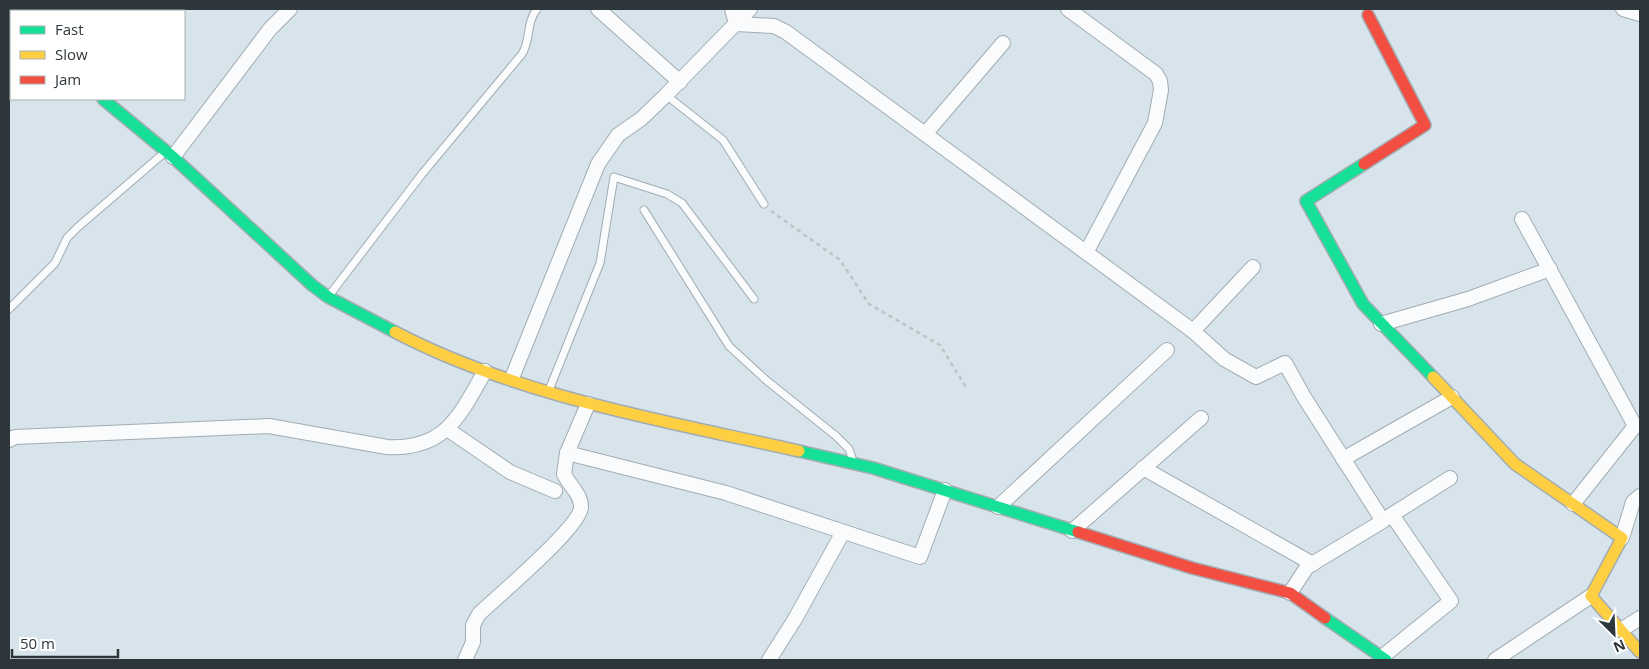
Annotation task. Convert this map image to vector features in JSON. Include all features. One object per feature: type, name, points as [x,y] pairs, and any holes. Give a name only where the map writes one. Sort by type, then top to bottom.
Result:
[{"type":"street","points":[[169,154],[270,29],[290,9]]},
{"type":"street","points":[[598,9],[680,82]]},
{"type":"street","points":[[732,9],[736,24]]},
{"type":"street","points":[[512,378],[598,164],[618,135],[641,119],[680,82],[750,9]]},
{"type":"street","points":[[1068,9],[1156,74],[1160,81],[1155,123],[1087,251]]},
{"type":"street","points":[[1623,9],[1640,14]]},
{"type":"street","points":[[1368,15],[1425,124],[1306,201],[1363,304],[1381,324],[1515,464],[1622,538]]},
{"type":"street","points":[[104,100],[169,154],[304,279],[328,296],[437,354],[588,404],[854,464],[945,490],[1192,568],[1290,593],[1384,659],[1451,601],[1343,459],[1285,363],[1256,377],[1224,359],[1192,331],[1087,251],[786,32],[774,26],[736,24]]},
{"type":"street","points":[[926,133],[1003,43]]},
{"type":"street","points":[[1522,219],[1638,423],[1573,504]]},
{"type":"street","points":[[1192,331],[1253,268]]},
{"type":"street","points":[[1381,324],[1468,300],[1550,269]]},
{"type":"street","points":[[998,507],[1167,350]]},
{"type":"street","points":[[9,440],[16,437],[269,426],[387,447],[403,448],[434,437],[448,429],[456,421],[485,371]]},
{"type":"street","points":[[1343,459],[1452,397]]},
{"type":"street","points":[[465,660],[473,642],[473,625],[479,614],[538,559],[578,516],[580,499],[564,474],[567,453],[588,404]]},
{"type":"street","points":[[1072,531],[1201,418]]},
{"type":"street","points":[[448,429],[510,472],[555,491]]},
{"type":"street","points":[[567,453],[726,493],[920,557],[945,490]]},
{"type":"street","points":[[1144,468],[1313,564]]},
{"type":"street","points":[[1290,593],[1307,567],[1450,478]]},
{"type":"street","points":[[1495,660],[1591,596],[1622,538],[1633,502],[1640,496]]},
{"type":"street","points":[[769,660],[795,619],[843,532]]},
{"type":"street","points":[[1591,596],[1640,652]]},
{"type":"street","points":[[1621,630],[1640,618]]},
{"type":"lane","points":[[328,296],[422,174],[522,54],[526,47],[530,21],[537,9]]},
{"type":"lane","points":[[666,95],[723,140],[764,204]]},
{"type":"lane","points":[[9,309],[55,263],[67,238],[78,227],[169,154]]},
{"type":"lane","points":[[549,391],[600,263],[614,177],[667,194],[682,203],[754,300]]},
{"type":"lane","points":[[644,210],[729,346],[766,380],[836,436],[848,449],[854,464]]},
{"type":"path","points":[[764,204],[840,260],[869,304],[940,345],[967,389]]},
{"type":"traffic: fast","points":[[104,100],[173,157],[312,285],[328,297],[395,332]]},
{"type":"traffic: fast","points":[[1364,164],[1306,201],[1363,304],[1433,377]]},
{"type":"traffic: fast","points":[[799,451],[873,468],[1078,532]]},
{"type":"traffic: fast","points":[[1325,618],[1386,660]]},
{"type":"traffic: slow","points":[[395,332],[442,354],[541,390],[644,417],[799,451]]},
{"type":"traffic: slow","points":[[1433,377],[1515,464],[1622,538],[1591,596],[1640,652]]},
{"type":"traffic: jam","points":[[1364,164],[1425,125],[1368,15]]},
{"type":"traffic: jam","points":[[1078,532],[1192,568],[1290,593],[1325,618]]}]
